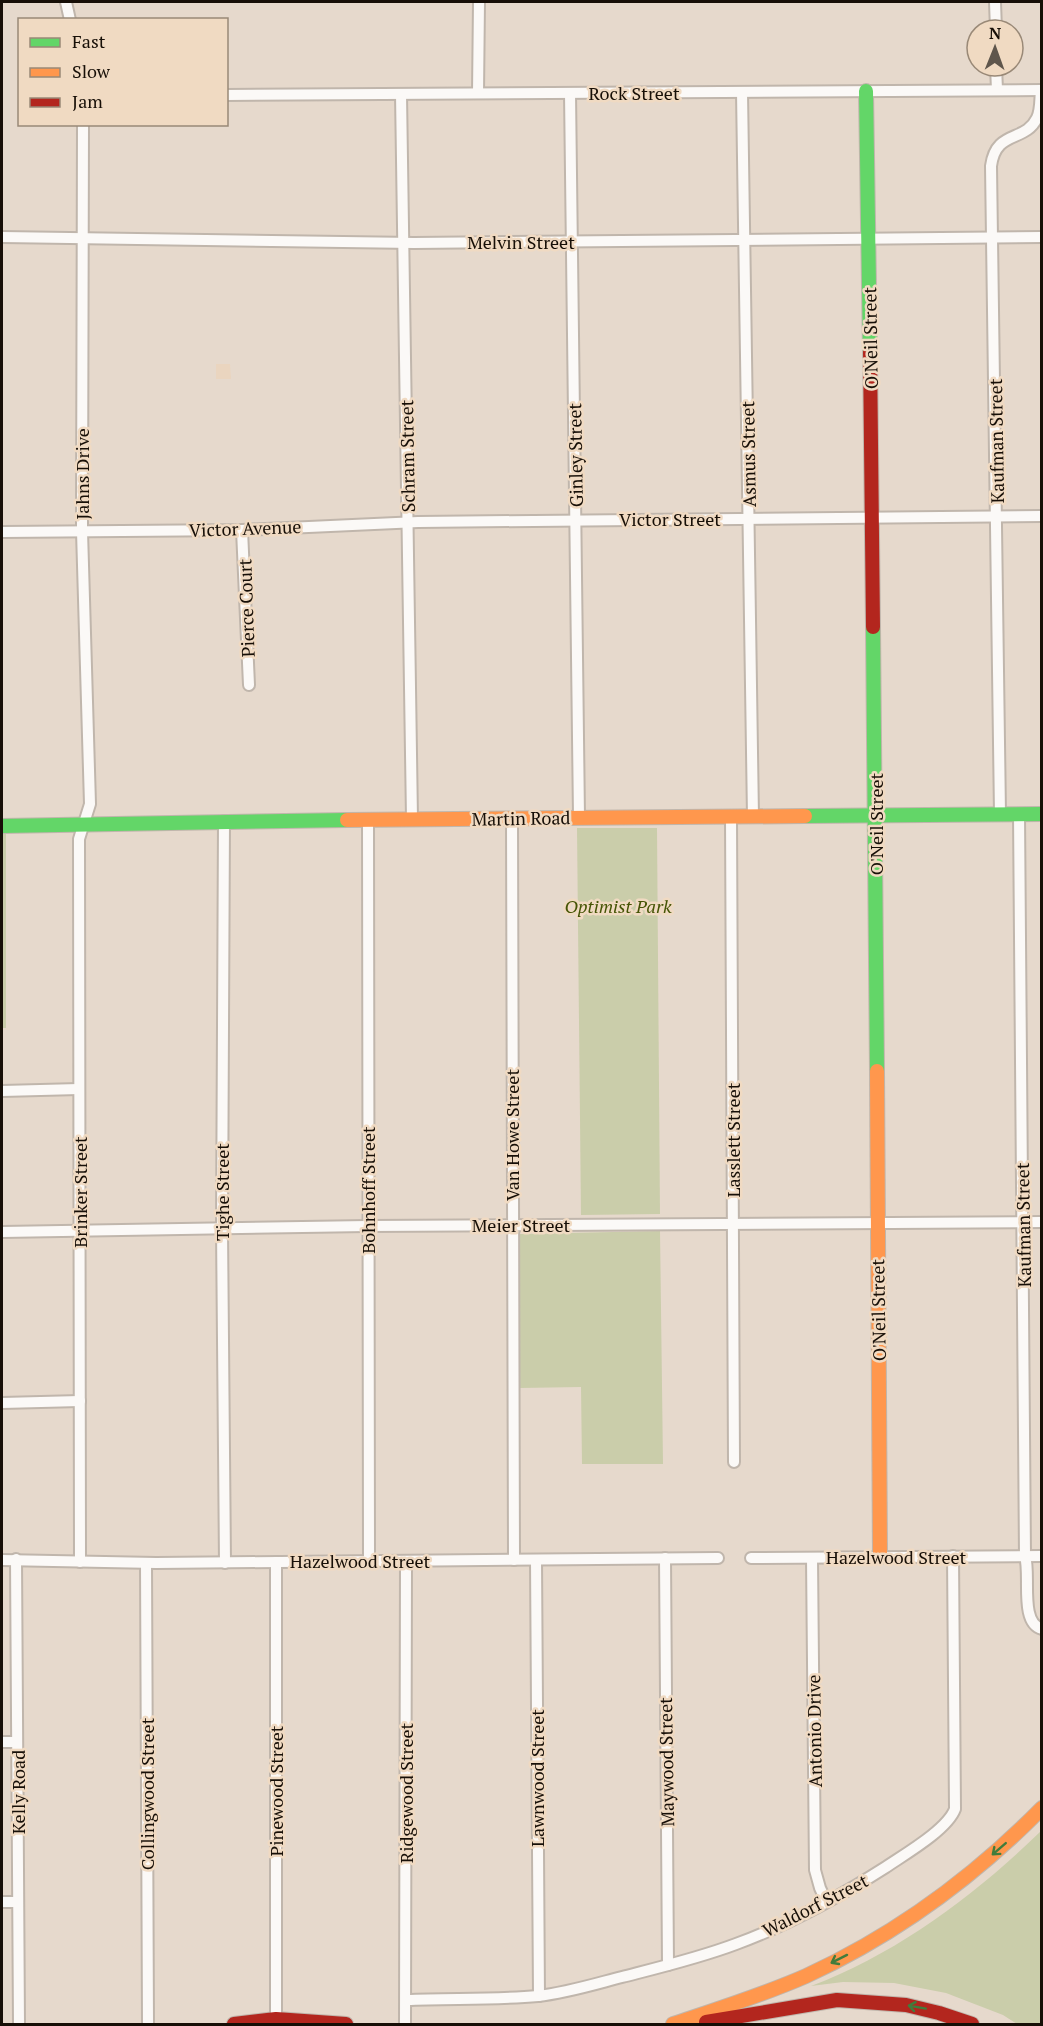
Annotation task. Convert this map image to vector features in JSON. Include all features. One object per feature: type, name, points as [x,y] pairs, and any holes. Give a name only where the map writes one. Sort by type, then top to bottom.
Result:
[{"type":"main road","name":"O'Neil Street","points":[[866,91],[876,815],[880,1557]]},
{"type":"main road","name":"Martin Road","points":[[2,826],[368,819],[1041,814]]},
{"type":"main road","points":[[673,2025],[811,1973],[864,1947],[907,1920],[982,1864],[1020,1831],[1041,1808]]},
{"type":"main road","points":[[688,2025],[837,2000],[876,2001],[920,2008],[972,2025]]},
{"type":"main road","points":[[234,2025],[276,2019],[346,2025]]},
{"type":"street","points":[[66,2],[70,18]]},
{"type":"street","points":[[478,93],[479,2]]},
{"type":"street","points":[[995,2],[996,18]]},
{"type":"street","points":[[996,78],[997,90]]},
{"type":"street","name":"Rock Street","points":[[228,95],[1041,90]]},
{"type":"street","name":"Kaufman Street","points":[[1000,814],[991,166],[993,154],[1002,142],[1022,133],[1035,121],[1040,110],[1041,90]]},
{"type":"street","name":"Asmus Street","points":[[742,92],[753,817]]},
{"type":"street","name":"Ginley Street","points":[[570,93],[579,818]]},
{"type":"street","name":"Schram Street","points":[[401,94],[412,819]]},
{"type":"street","name":"Jahns Drive","points":[[82,126],[82,531],[90,804],[85,823]]},
{"type":"street","name":"Melvin Street","points":[[2,237],[404,243],[1041,237]]},
{"type":"street","name":"Victor Street","points":[[408,522],[1041,516]]},
{"type":"street","name":"Victor Avenue","points":[[82,531],[242,530],[408,522]]},
{"type":"street","name":"Pierce Court","points":[[242,530],[249,685]]},
{"type":"street","points":[[2,532],[82,531]]},
{"type":"street","name":"Kaufman Street","points":[[1019,814],[1025,1556],[1029,1567],[1028,1613],[1033,1624],[1041,1629]]},
{"type":"street","name":"Lasslett Street","points":[[731,817],[734,1462]]},
{"type":"street","name":"Van Howe Street","points":[[512,818],[514,1560]]},
{"type":"street","name":"Bohnhoff Street","points":[[368,819],[369,1561]]},
{"type":"street","name":"Tighe Street","points":[[224,821],[222,1229],[225,1563]]},
{"type":"street","name":"Brinker Street","points":[[80,1562],[79,839],[85,823]]},
{"type":"street","points":[[2,1091],[79,1089]]},
{"type":"street","name":"Meier Street","points":[[2,1232],[368,1226],[1041,1222]]},
{"type":"street","points":[[2,1403],[80,1401]]},
{"type":"street","name":"Waldorf Street","points":[[406,2000],[539,1996],[668,1965],[737,1944],[769,1931],[866,1879],[904,1855],[946,1823],[955,1809],[952,1556]]},
{"type":"street","name":"Hazelwood Street","points":[[751,1557],[1041,1556]]},
{"type":"street","name":"Maywood Street","points":[[665,1558],[668,1965]]},
{"type":"street","name":"Hazelwood Street","points":[[2,1560],[225,1563],[718,1558]]},
{"type":"street","name":"Antonio Drive","points":[[812,1558],[815,1870],[826,1901]]},
{"type":"street","name":"Kelly Road","points":[[16,1559],[19,2025]]},
{"type":"street","name":"Lawnwood Street","points":[[536,1560],[539,1996]]},
{"type":"street","name":"Ridgewood Street","points":[[405,2025],[406,1561]]},
{"type":"street","name":"Pinewood Street","points":[[276,1562],[276,2019]]},
{"type":"street","name":"Collingwood Street","points":[[146,1563],[148,2025]]},
{"type":"street","points":[[2,1742],[17,1742]]},
{"type":"street","points":[[2,1902],[18,1902]]},
{"type":"shaded area","points":[[216,364],[230,364],[231,379],[216,379]]},
{"type":"green space","name":"Optimist Park","points":[[577,828],[657,828],[660,1214],[581,1215]]},
{"type":"green space","points":[[2,833],[6,833],[6,1028],[2,1028]]},
{"type":"green space","points":[[660,1231],[663,1464],[582,1464],[581,1387],[520,1388],[520,1234]]},
{"type":"green space","points":[[1041,1831],[1041,2024],[1017,2024],[1003,2015],[946,1993],[894,1983],[843,1982],[811,1986],[874,1957],[934,1920],[989,1878]]},
{"type":"traffic: fast","points":[[866,91],[870,352]]},
{"type":"traffic: fast","points":[[873,627],[877,1071]]},
{"type":"traffic: fast","points":[[805,816],[1042,814]]},
{"type":"traffic: fast","points":[[2,826],[347,820]]},
{"type":"traffic: slow","points":[[347,820],[805,816]]},
{"type":"traffic: slow","points":[[877,1071],[880,1557]]},
{"type":"traffic: slow","points":[[673,2024],[790,1983],[871,1942],[932,1903],[989,1858],[1042,1808]]},
{"type":"traffic: jam","points":[[870,352],[873,627]]},
{"type":"traffic: jam","points":[[706,2022],[837,2000],[906,2005],[972,2024]]},
{"type":"traffic: jam","points":[[234,2024],[276,2019],[346,2024]]}]
